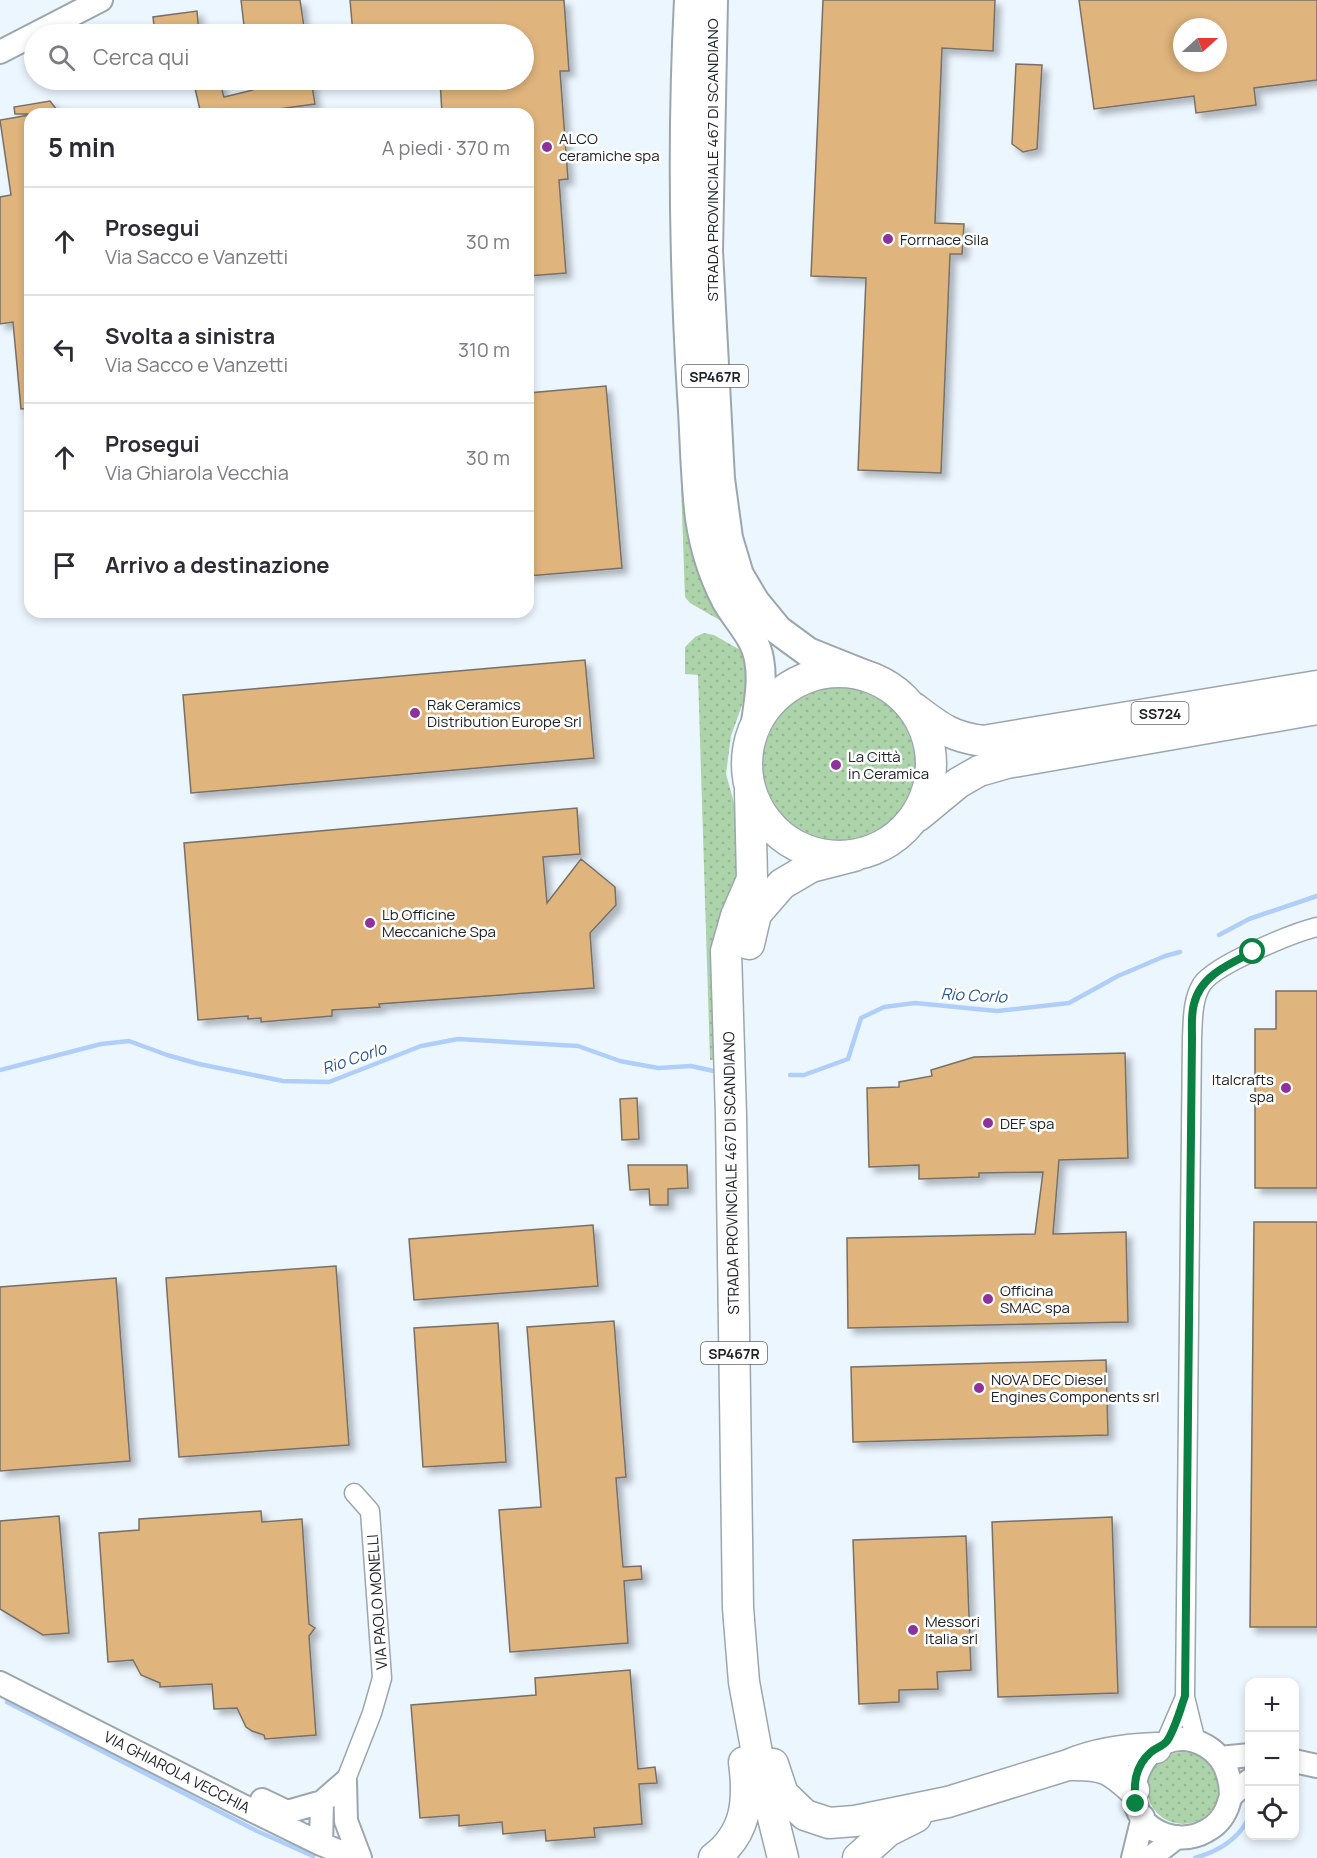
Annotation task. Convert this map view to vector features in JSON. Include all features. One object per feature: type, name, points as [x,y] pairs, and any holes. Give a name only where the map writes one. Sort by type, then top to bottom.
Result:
[{"type":"highway","name":"STRADA PROVINCIALE 467 DI SCANDIANO","points":[[845,672],[873,678],[890,687],[910,706],[922,725],[930,752],[928,786],[920,810],[900,834],[879,848],[854,856],[831,857],[811,853],[783,839],[762,817],[750,791],[746,762],[749,740],[756,722],[771,701],[792,684],[816,674],[845,672]]},
{"type":"highway","name":"SS724","points":[[910,706],[944,731],[965,739],[983,741],[1002,740],[1317,686]]},
{"type":"highway","name":"SS724","points":[[914,819],[958,783],[980,771],[1007,763],[1317,709]]},
{"type":"highway","name":"SP467R","points":[[736,955],[736,916],[752,879],[750,791]]},
{"type":"highway","name":"SP467R","points":[[736,955],[756,914],[782,884],[811,867],[854,856]]},
{"type":"highway","name":"STRADA PROVINCIALE 467 DI SCANDIANO","points":[[736,955],[731,1115],[743,1564],[738,1608],[744,1682],[756,1753],[783,1858]]},
{"type":"highway","points":[[743,1564],[762,1713],[770,1755],[783,1794],[805,1815],[829,1823],[855,1821],[948,1802],[1087,1757],[1128,1749],[1161,1746]]},
{"type":"highway","points":[[714,1858],[722,1852],[739,1830],[748,1799],[734,1678],[730,1585],[743,1564]]},
{"type":"highway","points":[[1068,1765],[1102,1766],[1115,1773],[1138,1804]]},
{"type":"highway","points":[[858,1858],[888,1831],[948,1802]]},
{"type":"main road","name":"STRADA PROVINCIALE 467 DI SCANDIANO","points":[[689,0],[685,193],[687,306],[700,518],[708,554],[718,583],[727,602],[753,642],[759,658],[761,686],[756,722]]},
{"type":"main road","name":"STRADA PROVINCIALE 467 DI SCANDIANO","points":[[712,0],[708,251],[720,479],[728,538],[739,575],[755,602],[778,630],[807,652],[873,678]]},
{"type":"street","points":[[54,24],[100,0]]},
{"type":"street","points":[[0,52],[24,40]]},
{"type":"street","points":[[1196,1742],[1185,1696],[1194,1004],[1203,983],[1226,966],[1300,931],[1317,927]]},
{"type":"street","name":"VIA PAOLO MONELLI","points":[[345,1782],[372,1713],[382,1678],[370,1511],[354,1493]]},
{"type":"street","name":"VIA GHIAROLA VECCHIA","points":[[0,1683],[241,1805],[321,1851],[355,1858]]},
{"type":"street","points":[[1161,1746],[1185,1696]]},
{"type":"street","points":[[1132,1858],[1138,1804],[1135,1778],[1146,1756],[1161,1746],[1186,1740],[1196,1742],[1213,1751],[1227,1769],[1231,1783],[1231,1797],[1224,1814],[1212,1828],[1195,1836],[1177,1838],[1164,1834],[1152,1827],[1138,1804]]},
{"type":"street","points":[[1220,1758],[1245,1756]]},
{"type":"street","points":[[1299,1762],[1317,1766]]},
{"type":"street","points":[[241,1805],[253,1795],[287,1812],[322,1802],[345,1782]]},
{"type":"street","points":[[345,1782],[346,1821],[360,1858]]},
{"type":"street","points":[[1231,1797],[1245,1784]]},
{"type":"street","points":[[321,1851],[322,1802]]},
{"type":"street","points":[[321,1851],[346,1821]]},
{"type":"street","points":[[1150,1858],[1177,1838]]},
{"type":"green space","points":[[681,484],[685,484],[723,622],[690,603],[685,597]]},
{"type":"green space","points":[[704,633],[714,635],[742,651],[746,659],[747,691],[731,736],[726,774],[741,828],[742,844],[722,1059],[710,1060],[698,675],[685,674],[685,647],[695,637]]},
{"type":"green space","points":[[838,683],[869,689],[896,707],[914,734],[920,765],[914,796],[896,823],[869,841],[838,847],[807,841],[780,823],[762,796],[756,765],[762,734],[780,707],[807,689]]},
{"type":"green space","points":[[1183,1752],[1203,1758],[1213,1768],[1219,1788],[1213,1808],[1203,1818],[1183,1824],[1163,1818],[1153,1808],[1147,1788],[1153,1768],[1163,1758]]},
{"type":"building","points":[[241,0],[300,0],[304,24],[244,24]]},
{"type":"building","name":"ALCO ceramiche spa","points":[[350,0],[564,0],[569,71],[560,71],[568,179],[559,180],[566,273],[534,276],[534,108],[442,108],[441,90],[534,90],[534,24],[352,24]]},
{"type":"building","name":"Forrnace Sila","points":[[823,0],[995,0],[993,51],[942,48],[935,223],[964,224],[962,254],[950,254],[941,473],[858,470],[866,278],[811,276]]},
{"type":"building","points":[[1079,0],[1317,0],[1317,80],[1254,88],[1256,105],[1196,113],[1194,96],[1094,109]]},
{"type":"building","points":[[197,11],[198,24],[154,24],[153,17]]},
{"type":"building","points":[[1016,64],[1042,65],[1037,149],[1023,152],[1012,144]]},
{"type":"building","points":[[195,90],[222,90],[224,97],[253,90],[313,90],[315,104],[286,108],[200,108]]},
{"type":"building","points":[[50,101],[55,108],[24,108],[24,114],[15,114],[14,107]]},
{"type":"building","points":[[24,116],[24,409],[21,409],[13,322],[0,324],[0,197],[11,195],[0,120]]},
{"type":"building","points":[[606,386],[622,568],[534,575],[534,392]]},
{"type":"building","name":"Rak Ceramics Distribution Europe Srl","points":[[585,660],[594,758],[191,793],[183,695]]},
{"type":"building","name":"Lb Officine Meccaniche Spa","points":[[577,808],[580,854],[543,857],[547,903],[581,859],[615,887],[616,905],[590,933],[594,988],[379,1004],[380,1007],[332,1010],[332,1016],[261,1022],[261,1018],[248,1019],[248,1016],[198,1020],[184,843]]},
{"type":"building","name":"Italcrafts spa","points":[[1276,991],[1317,991],[1317,1188],[1255,1188],[1255,1029],[1276,1029]]},
{"type":"building","points":[[1125,1053],[1128,1158],[1059,1160],[1053,1234],[1126,1232],[1128,1322],[848,1328],[847,1238],[1035,1234],[1043,1172],[979,1173],[979,1177],[919,1179],[919,1165],[869,1167],[867,1088],[899,1087],[899,1082],[932,1076],[931,1070],[974,1057]]},
{"type":"building","points":[[637,1098],[639,1139],[622,1140],[620,1099]]},
{"type":"building","points":[[628,1165],[687,1165],[688,1188],[668,1189],[668,1205],[650,1205],[649,1189],[630,1190]]},
{"type":"building","points":[[1254,1222],[1317,1222],[1317,1627],[1250,1627]]},
{"type":"building","points":[[593,1225],[598,1286],[414,1300],[409,1239]]},
{"type":"building","points":[[336,1266],[349,1445],[179,1457],[166,1278]]},
{"type":"building","points":[[116,1278],[130,1461],[0,1471],[0,1287]]},
{"type":"building","points":[[614,1321],[626,1477],[616,1478],[623,1567],[641,1566],[642,1579],[624,1581],[628,1643],[510,1652],[499,1510],[541,1507],[527,1327]]},
{"type":"building","points":[[498,1323],[506,1462],[423,1467],[414,1328]]},
{"type":"building","name":"NOVA DEC Diesel Engines Components srl","points":[[1106,1360],[1108,1435],[853,1442],[851,1367]]},
{"type":"building","points":[[261,1511],[262,1522],[302,1519],[309,1624],[315,1628],[309,1636],[316,1735],[265,1739],[264,1735],[246,1727],[237,1708],[214,1709],[212,1684],[160,1687],[160,1683],[141,1675],[133,1660],[108,1662],[99,1533],[139,1530],[139,1519]]},
{"type":"building","points":[[59,1516],[69,1633],[43,1635],[0,1609],[0,1521]]},
{"type":"building","points":[[1112,1517],[1118,1693],[998,1697],[992,1522]]},
{"type":"building","name":"Messori Italia srl","points":[[966,1536],[971,1670],[937,1672],[938,1689],[899,1690],[899,1702],[859,1704],[853,1540]]},
{"type":"building","points":[[630,1670],[638,1769],[655,1767],[657,1783],[639,1784],[642,1824],[594,1828],[595,1837],[546,1841],[545,1830],[503,1834],[502,1822],[459,1826],[459,1815],[420,1818],[411,1705],[536,1695],[535,1678]]},
{"type":"waterway","name":"Rio Corlo","points":[[1219,935],[1249,919],[1317,896]]},
{"type":"waterway","name":"Rio Corlo","points":[[790,1075],[804,1075],[848,1059],[861,1018],[884,1007],[915,1003],[997,1011],[1069,1003],[1118,976],[1180,952]]},
{"type":"waterway","name":"Rio Corlo","points":[[0,1070],[101,1044],[129,1041],[199,1064],[283,1081],[329,1082],[421,1046],[458,1039],[578,1046],[620,1061],[658,1068],[691,1066],[718,1072]]},
{"type":"waterway","points":[[7,1702],[257,1831],[313,1856]]},
{"type":"waterway","points":[[1195,1858],[1221,1848],[1235,1837],[1245,1824]]},
{"type":"place","name":"ALCO ceramiche spa","points":[[547,147]]},
{"type":"place","name":"Forrnace Sila","points":[[888,239]]},
{"type":"place","name":"Rak Ceramics Distribution Europe Srl","points":[[415,713]]},
{"type":"place","name":"La Città in Ceramica","points":[[836,765]]},
{"type":"place","name":"Lb Officine Meccaniche Spa","points":[[370,923]]},
{"type":"place","name":"Italcrafts spa","points":[[1286,1088]]},
{"type":"place","name":"DEF spa","points":[[988,1123]]},
{"type":"place","name":"Officina SMAC spa","points":[[988,1299]]},
{"type":"place","name":"NOVA DEC Diesel Engines Components srl","points":[[979,1388]]},
{"type":"place","name":"Messori Italia srl","points":[[913,1630]]},
{"type":"route","points":[[1136,1804],[1134,1790],[1139,1766],[1146,1756],[1165,1743],[1185,1696],[1194,1004],[1203,983],[1226,966],[1253,952]]}]
